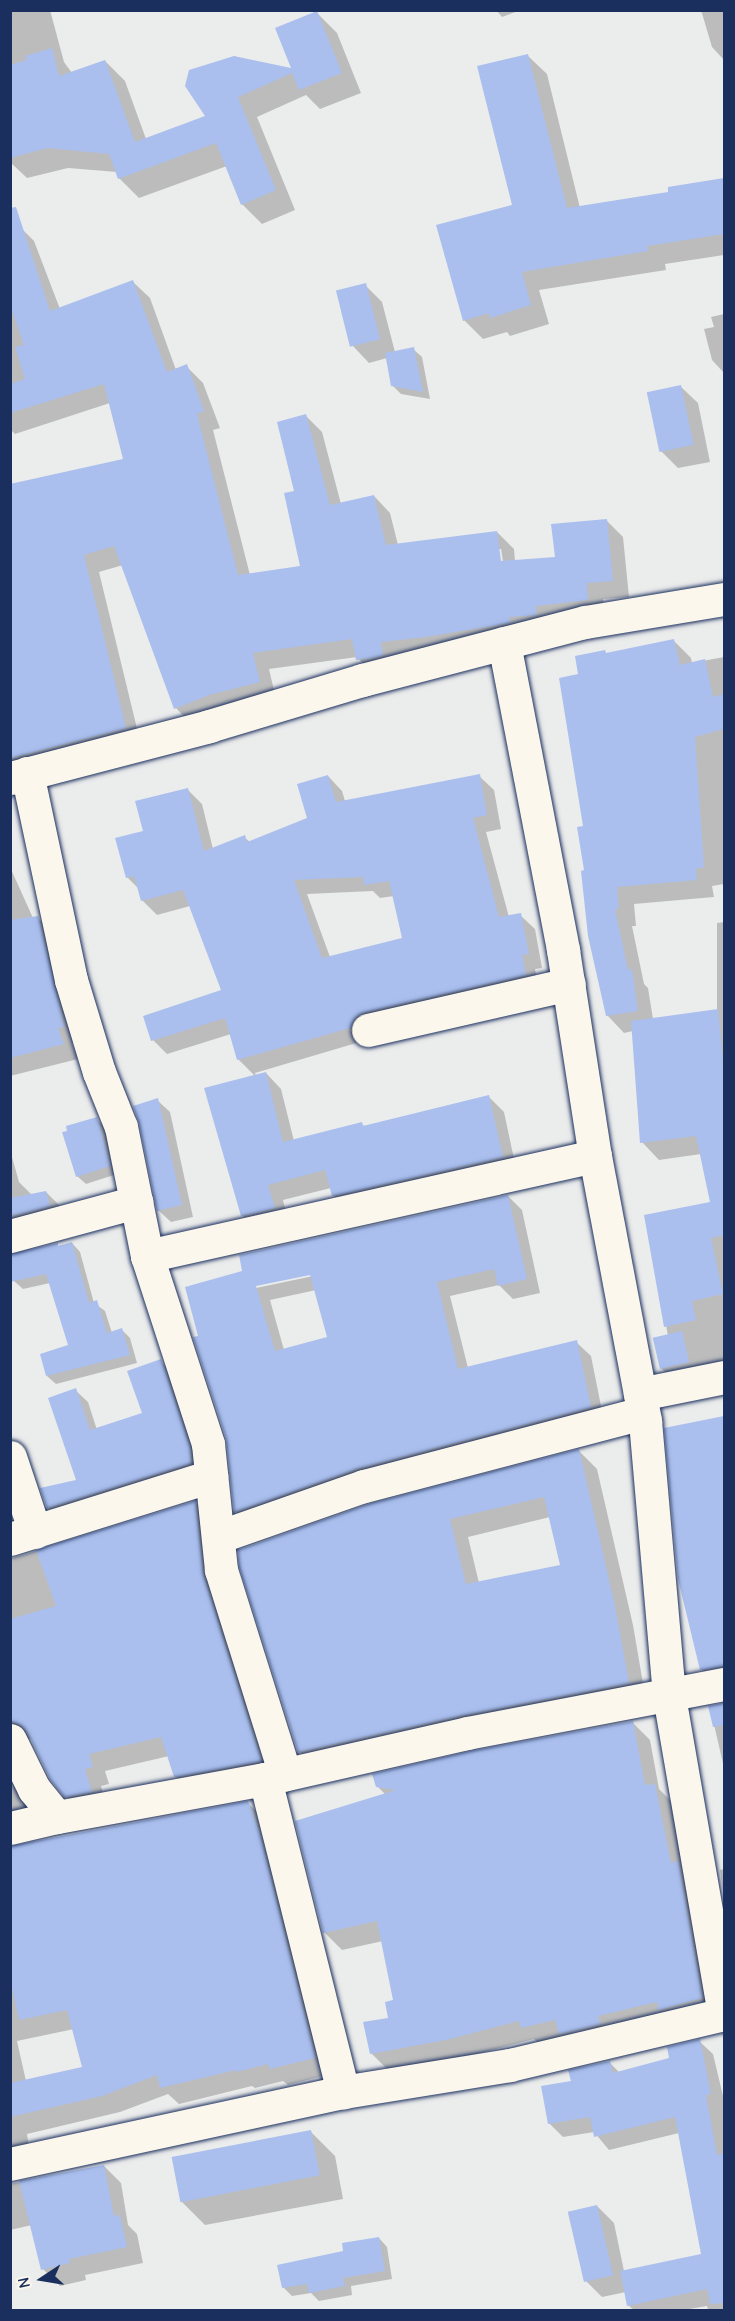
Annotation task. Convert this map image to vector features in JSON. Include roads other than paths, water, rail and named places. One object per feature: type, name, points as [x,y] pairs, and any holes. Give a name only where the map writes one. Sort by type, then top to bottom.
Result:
[{"type":"street","points":[[343,2092],[275,1777],[221,1570],[208,1444],[147,1256],[121,1127],[99,1072],[71,980],[19,776],[209,726],[362,680],[585,622],[724,599]]},
{"type":"street","points":[[10,2164],[343,2092],[510,2065],[724,2014],[669,1696],[642,1403],[595,1156],[569,984],[504,643]]},
{"type":"street","points":[[368,1030],[569,984]]},
{"type":"street","points":[[147,1256],[595,1156]]},
{"type":"street","points":[[10,1236],[136,1202]]},
{"type":"street","points":[[218,1537],[364,1486],[724,1377]]},
{"type":"street","points":[[10,1457],[23,1536],[211,1476]]},
{"type":"street","points":[[10,1828],[57,1817],[275,1777],[467,1733],[724,1684]]},
{"type":"street","points":[[10,1740],[34,1789],[57,1817]]}]
